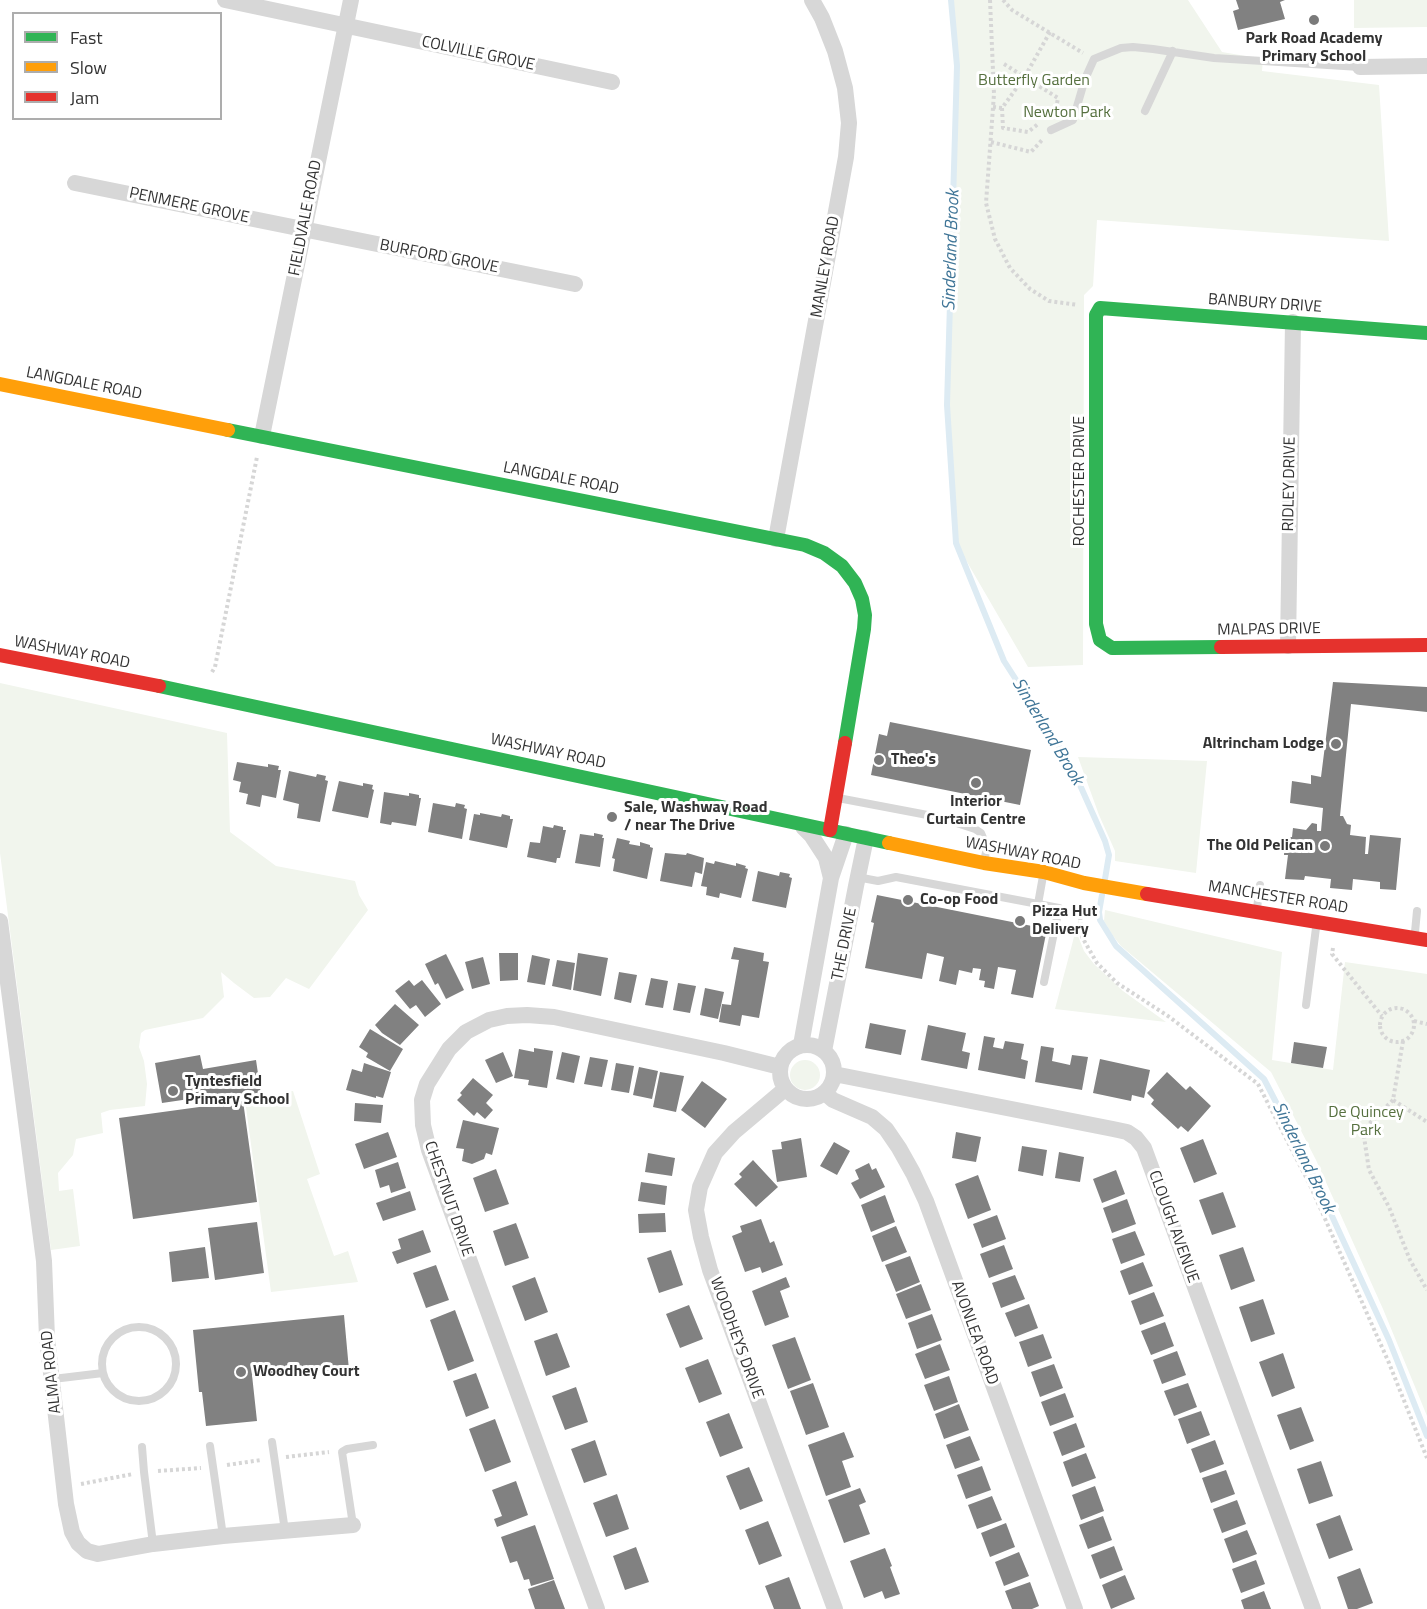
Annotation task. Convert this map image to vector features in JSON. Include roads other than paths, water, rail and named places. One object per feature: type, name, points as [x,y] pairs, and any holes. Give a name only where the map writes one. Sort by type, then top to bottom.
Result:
[{"type":"main road","name":"BANBURY DRIVE","points":[[1100,308],[1427,333]]},
{"type":"main road","name":"ROCHESTER DRIVE","points":[[1100,308],[1096,315],[1096,624],[1100,640],[1112,648]]},
{"type":"main road","name":"LANGDALE ROAD","points":[[0,384],[776,539],[805,545],[824,553],[842,566],[855,583],[862,599],[865,615],[836,797],[838,832]]},
{"type":"main road","name":"MALPAS DRIVE","points":[[1112,648],[1427,645]]},
{"type":"main road","name":"WASHWAY ROAD","points":[[0,655],[197,694],[984,863],[1044,872],[1123,890]]},
{"type":"main road","name":"MANCHESTER ROAD","points":[[1123,890],[1420,939]]},
{"type":"street","name":"COLVILLE GROVE","points":[[225,0],[612,82]]},
{"type":"street","name":"FIELDVALE ROAD","points":[[262,436],[351,0]]},
{"type":"street","name":"MANLEY ROAD","points":[[776,539],[846,157],[849,123],[845,88],[835,51],[812,0]]},
{"type":"street","points":[[1360,66],[1427,66]]},
{"type":"street","name":"PENMERE GROVE","points":[[75,183],[303,230]]},
{"type":"street","name":"BURFORD GROVE","points":[[303,230],[575,284]]},
{"type":"street","name":"RIDLEY DRIVE","points":[[1287,646],[1293,322]]},
{"type":"street","name":"THE DRIVE","points":[[799,823],[811,835],[826,858],[831,878]]},
{"type":"street","name":"THE DRIVE","points":[[801,1045],[838,832]]},
{"type":"street","name":"THE DRIVE","points":[[824,1051],[866,838]]},
{"type":"street","name":"ALMA ROAD","points":[[0,921],[44,1261],[47,1338],[66,1504],[72,1532],[78,1543],[87,1551],[98,1554],[153,1544],[223,1536],[353,1525]]},
{"type":"street","name":"CHESTNUT DRIVE","points":[[597,1609],[429,1150],[423,1125],[422,1100],[427,1084],[449,1049],[466,1032],[489,1020],[527,1015],[566,1020],[780,1067]]},
{"type":"street","points":[[809,1044],[824,1051],[834,1066],[833,1082],[825,1093],[805,1100],[797,1098],[785,1089],[780,1075],[780,1067],[787,1053],[801,1045],[809,1044]]},
{"type":"street","name":"CLOUGH AVENUE","points":[[834,1074],[1113,1129],[1127,1132],[1136,1138],[1144,1148],[1313,1609]]},
{"type":"street","name":"WOODHEYS DRIVE","points":[[785,1089],[734,1132],[715,1153],[700,1187],[696,1210],[710,1270],[835,1609]]},
{"type":"street","name":"AVONLEA ROAD","points":[[825,1093],[833,1100],[872,1117],[886,1129],[913,1173],[926,1201],[1075,1609]]},
{"type":"lane","points":[[1051,130],[1073,120],[1085,79],[1094,59],[1122,48],[1173,51],[1214,57],[1360,66]]},
{"type":"lane","points":[[1145,111],[1173,51]]},
{"type":"lane","points":[[836,797],[938,817],[975,828],[981,833],[987,847],[984,863]]},
{"type":"lane","points":[[1038,904],[1044,872]]},
{"type":"lane","points":[[857,877],[878,881],[896,877],[1059,908],[1044,981]]},
{"type":"lane","points":[[1256,911],[1260,885]]},
{"type":"lane","points":[[1417,911],[1420,939]]},
{"type":"lane","points":[[1306,1005],[1316,921]]},
{"type":"lane","points":[[128,1328],[153,1329],[165,1337],[173,1347],[177,1362],[174,1379],[168,1389],[146,1402],[135,1402],[112,1391],[103,1373],[103,1357],[110,1341],[128,1328]]},
{"type":"lane","points":[[52,1379],[103,1373]]},
{"type":"lane","points":[[272,1442],[285,1531]]},
{"type":"lane","points":[[353,1525],[342,1452],[347,1449],[373,1445]]},
{"type":"lane","points":[[210,1446],[223,1536]]},
{"type":"lane","points":[[142,1447],[153,1544]]},
{"type":"waterway","name":"Sinderland Brook","points":[[951,0],[957,66],[947,405],[956,543],[1004,661],[1071,765],[1105,841],[1109,855],[1105,879]]},
{"type":"waterway","name":"Sinderland Brook","points":[[1102,895],[1100,920],[1116,946],[1264,1079],[1308,1164],[1389,1340],[1427,1436]]},
{"type":"place","name":"Park Road Academy Primary School","points":[[1314,20]]},
{"type":"place","name":"Altrincham Lodge","points":[[1336,744]]},
{"type":"place","name":"Theo's","points":[[879,760]]},
{"type":"place","name":"Interior Curtain Centre","points":[[976,783]]},
{"type":"place","name":"Sale, Washway Road / near The Drive","points":[[612,817]]},
{"type":"place","name":"The Old Pelican","points":[[1325,846]]},
{"type":"place","name":"Co-op Food","points":[[908,900]]},
{"type":"place","name":"Pizza Hut Delivery","points":[[1020,921]]},
{"type":"place","name":"Tyntesfield Primary School","points":[[173,1091]]},
{"type":"place","name":"Woodhey Court","points":[[241,1372]]},
{"type":"park label","name":"Butterfly Garden","points":[[1034,81]]},
{"type":"park label","name":"Newton Park","points":[[1067,113]]},
{"type":"park label","name":"De Quincey Park","points":[[1366,1122]]}]
